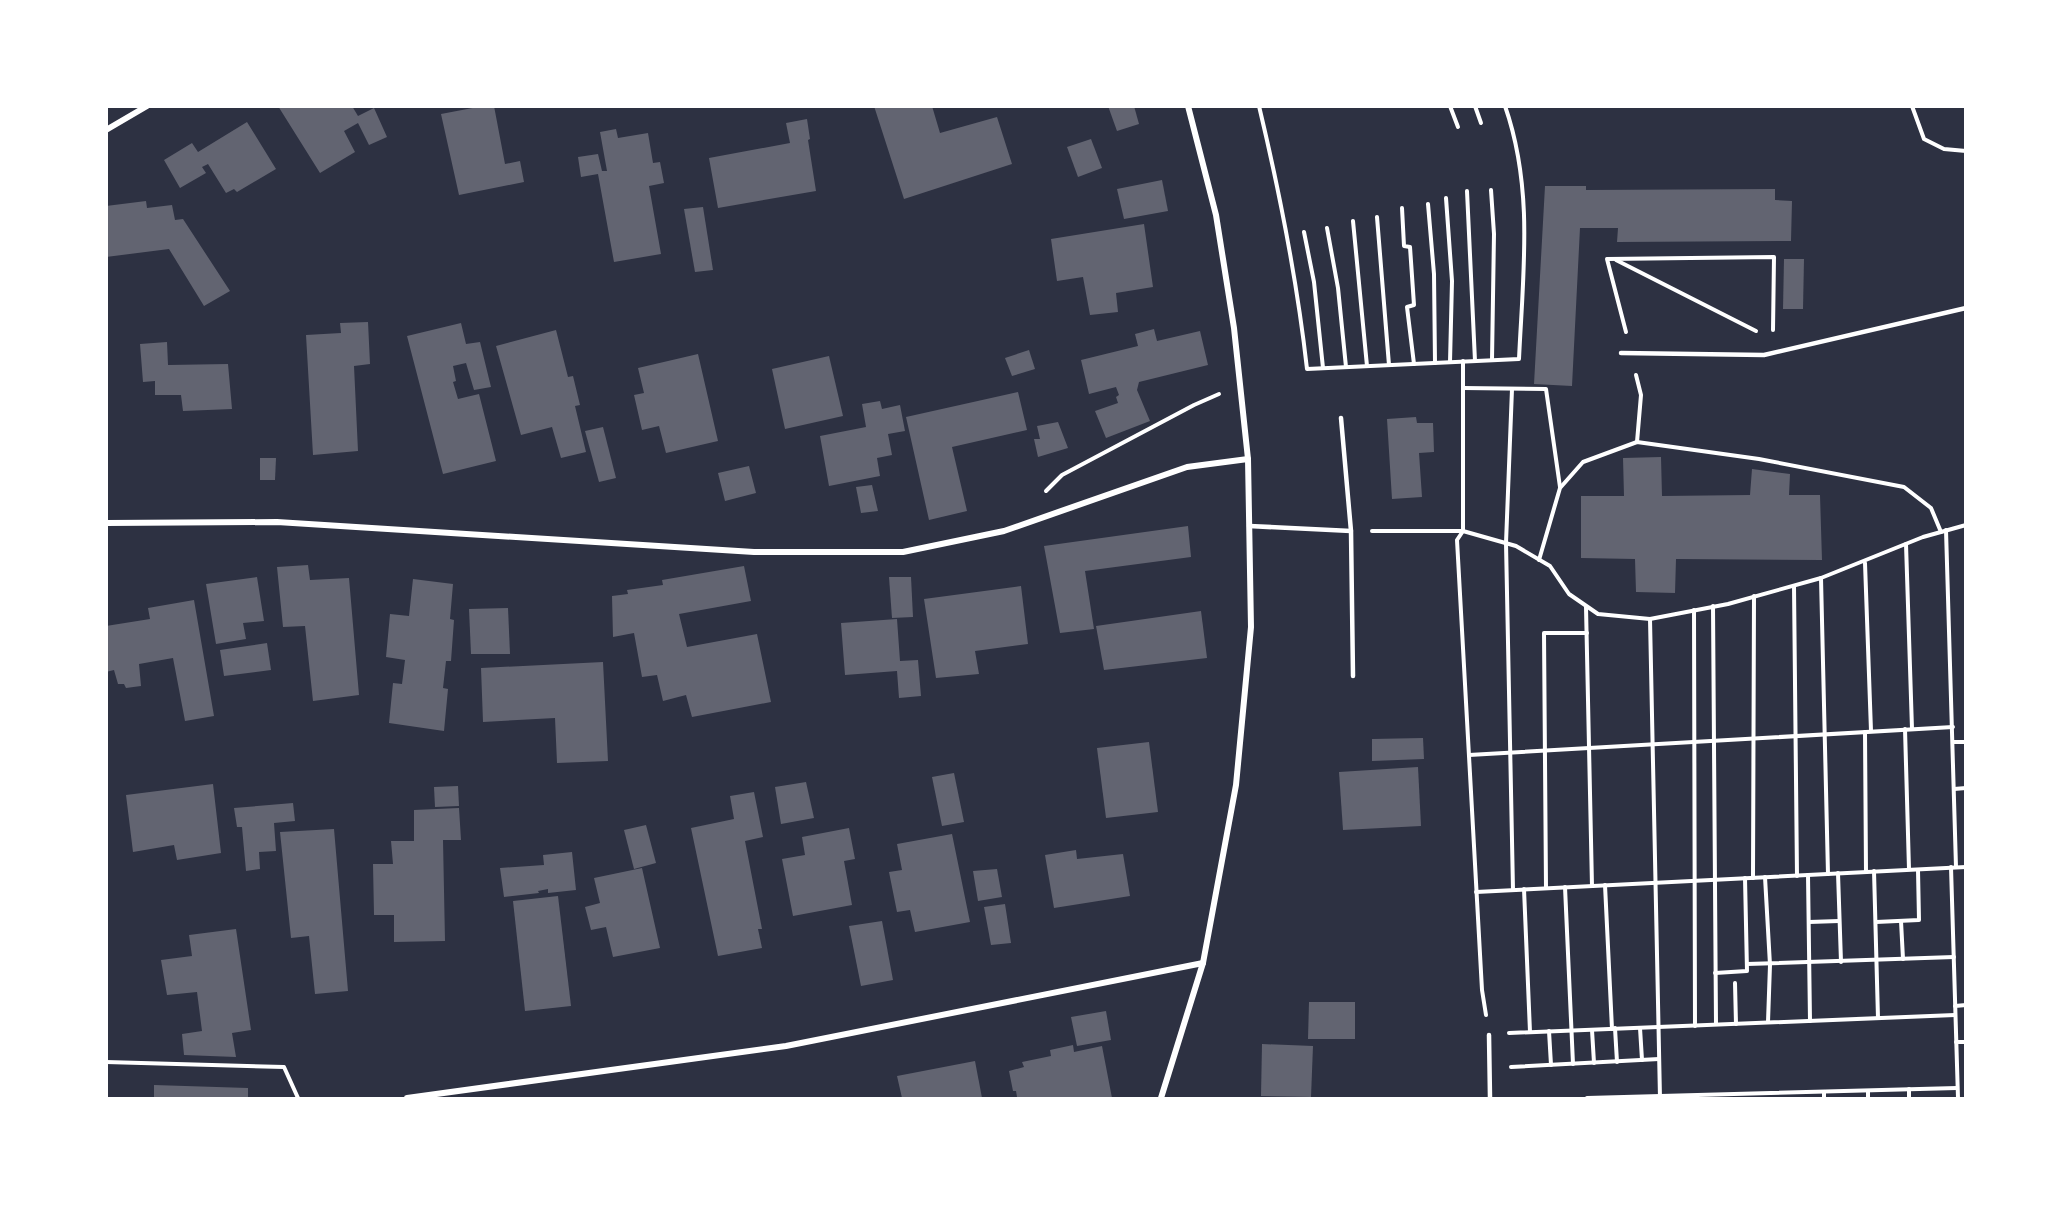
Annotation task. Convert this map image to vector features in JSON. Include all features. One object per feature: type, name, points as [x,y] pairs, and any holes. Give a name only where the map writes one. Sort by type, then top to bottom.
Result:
[{"type":"street","points":[[106,130],[147,106]]},
{"type":"street","points":[[1161,1098],[1203,963],[1237,774],[1251,627],[1248,459],[1234,328],[1216,215],[1188,106]]},
{"type":"street","points":[[106,523],[277,522],[754,552],[903,552],[1004,531],[1187,467],[1248,459]]},
{"type":"street","points":[[407,1098],[786,1046],[1203,963]]},
{"type":"lane","points":[[1621,353],[1764,355],[1965,308]]},
{"type":"lane","points":[[1341,418],[1351,531],[1353,676]]},
{"type":"lane","points":[[1249,526],[1351,531]]},
{"type":"lane","points":[[1489,1035],[1490,1098]]},
{"type":"path","points":[[1259,106],[1295,276],[1307,369],[1519,359],[1526,218],[1516,138],[1505,106]]},
{"type":"path","points":[[1450,106],[1458,127]]},
{"type":"path","points":[[1475,106],[1481,123]]},
{"type":"path","points":[[1912,106],[1924,139],[1944,149],[1965,151]]},
{"type":"path","points":[[1491,190],[1494,234],[1492,360]]},
{"type":"path","points":[[1467,191],[1475,361]]},
{"type":"path","points":[[1446,198],[1452,281],[1450,362]]},
{"type":"path","points":[[1428,204],[1434,274],[1435,363]]},
{"type":"path","points":[[1402,208],[1404,246],[1410,247],[1414,305],[1407,307],[1414,364]]},
{"type":"path","points":[[1377,217],[1389,365]]},
{"type":"path","points":[[1353,221],[1367,366]]},
{"type":"path","points":[[1327,228],[1338,288],[1346,367]]},
{"type":"path","points":[[1304,232],[1314,282],[1323,368]]},
{"type":"path","points":[[1637,442],[1641,395],[1607,259],[1774,257],[1773,340]]},
{"type":"path","points":[[1615,259],[1790,350]]},
{"type":"path","points":[[1463,361],[1463,531],[1457,540],[1482,990],[1489,1035],[1955,1015]]},
{"type":"path","points":[[1462,388],[1546,389],[1560,488],[1539,560]]},
{"type":"path","points":[[1512,389],[1506,543],[1513,890]]},
{"type":"path","points":[[1045,492],[1062,476],[1213,397]]},
{"type":"path","points":[[1560,488],[1583,462],[1637,442],[1759,459],[1904,487],[1931,508],[1943,531],[1953,727],[1954,957],[1958,1098]]},
{"type":"path","points":[[1351,531],[1463,531],[1506,543],[1550,567],[1569,594],[1598,615],[1650,619],[1713,606],[1821,578],[1906,544],[1965,525]]},
{"type":"path","points":[[1906,544],[1912,729]]},
{"type":"path","points":[[1865,562],[1871,731]]},
{"type":"path","points":[[1821,578],[1828,874]]},
{"type":"path","points":[[1794,586],[1797,876]]},
{"type":"path","points":[[1753,878],[1754,596]]},
{"type":"path","points":[[1713,606],[1716,1024]]},
{"type":"path","points":[[1586,607],[1592,886]]},
{"type":"path","points":[[1694,610],[1695,1026]]},
{"type":"path","points":[[1650,619],[1660,1097]]},
{"type":"path","points":[[1546,888],[1544,633],[1587,633]]},
{"type":"path","points":[[1469,755],[1953,727]]},
{"type":"path","points":[[1905,729],[1909,870]]},
{"type":"path","points":[[1865,732],[1866,872]]},
{"type":"path","points":[[1953,742],[1965,742]]},
{"type":"path","points":[[1954,789],[1965,788]]},
{"type":"path","points":[[1476,892],[1965,867]]},
{"type":"path","points":[[1876,922],[1919,920],[1917,870]]},
{"type":"path","points":[[1874,871],[1878,1018]]},
{"type":"path","points":[[1838,873],[1841,962]]},
{"type":"path","points":[[1808,875],[1810,1021]]},
{"type":"path","points":[[1765,877],[1770,965],[1768,1023]]},
{"type":"path","points":[[1715,973],[1747,971],[1745,878]]},
{"type":"path","points":[[1605,885],[1617,1062]]},
{"type":"path","points":[[1565,887],[1573,1064]]},
{"type":"path","points":[[1524,889],[1530,1032]]},
{"type":"path","points":[[1809,922],[1839,921]]},
{"type":"path","points":[[1901,921],[1902,959]]},
{"type":"path","points":[[1747,964],[1954,957]]},
{"type":"path","points":[[1735,983],[1736,1024]]},
{"type":"path","points":[[1955,1006],[1965,1005]]},
{"type":"path","points":[[1640,1028],[1642,1060]]},
{"type":"path","points":[[1592,1030],[1594,1063]]},
{"type":"path","points":[[1549,1031],[1551,1065]]},
{"type":"path","points":[[1956,1042],[1965,1042]]},
{"type":"path","points":[[1508,1067],[1659,1059]]},
{"type":"path","points":[[106,1062],[284,1067],[298,1098]]},
{"type":"path","points":[[1587,1098],[1780,1096],[1824,1092],[1957,1088]]},
{"type":"path","points":[[1909,1089],[1910,1098]]},
{"type":"path","points":[[1868,1091],[1868,1098]]},
{"type":"path","points":[[1824,1092],[1824,1098]]},
{"type":"building","points":[[278,106],[352,106],[358,116],[374,108],[387,137],[369,145],[358,123],[344,131],[355,152],[320,173]]},
{"type":"building","points":[[494,106],[505,164],[520,161],[524,182],[459,195],[441,114]]},
{"type":"building","points":[[874,106],[932,106],[940,133],[997,117],[1012,164],[904,199]]},
{"type":"building","points":[[1108,106],[1134,106],[1139,124],[1117,131]]},
{"type":"building","points":[[807,119],[816,191],[718,208],[709,158],[790,143],[786,123]]},
{"type":"building","points":[[247,122],[276,169],[237,192],[234,189],[226,193],[208,164],[202,167],[206,173],[180,188],[164,160],[192,143],[198,152]]},
{"type":"building","points":[[616,129],[618,138],[648,133],[653,163],[660,162],[664,183],[649,186],[661,254],[614,262],[598,174],[581,177],[578,157],[598,154],[602,171],[607,171],[600,132]]},
{"type":"building","points":[[1091,139],[1102,168],[1078,177],[1067,147]]},
{"type":"building","points":[[1162,180],[1168,211],[1124,219],[1117,189]]},
{"type":"building","points":[[1545,186],[1586,186],[1586,190],[1775,189],[1775,200],[1792,201],[1791,241],[1617,242],[1618,228],[1580,228],[1572,386],[1534,384]]},
{"type":"building","points":[[146,201],[147,208],[172,205],[175,220],[183,219],[230,291],[204,306],[169,249],[106,257],[106,206]]},
{"type":"building","points":[[703,207],[713,270],[695,272],[684,209]]},
{"type":"building","points":[[1144,224],[1153,287],[1116,293],[1118,312],[1090,315],[1083,277],[1057,281],[1051,239]]},
{"type":"building","points":[[1784,259],[1804,259],[1803,309],[1783,309]]},
{"type":"building","points":[[368,322],[370,364],[354,366],[358,451],[313,455],[306,335],[341,333],[340,323]]},
{"type":"building","points":[[461,323],[466,344],[480,342],[491,387],[474,390],[466,363],[453,366],[456,381],[453,382],[458,399],[479,394],[496,461],[443,474],[407,336]]},
{"type":"building","points":[[1154,329],[1157,341],[1200,331],[1208,365],[1139,382],[1137,390],[1150,421],[1106,438],[1095,411],[1118,403],[1116,397],[1119,395],[1116,387],[1089,394],[1081,360],[1138,346],[1135,334]]},
{"type":"building","points":[[556,330],[568,377],[573,376],[580,405],[575,406],[586,452],[561,458],[552,427],[521,435],[496,346]]},
{"type":"building","points":[[167,342],[168,365],[228,364],[232,409],[183,411],[181,395],[155,395],[155,381],[143,382],[140,344]]},
{"type":"building","points":[[1029,350],[1035,369],[1012,376],[1005,358]]},
{"type":"building","points":[[698,354],[718,441],[666,453],[659,426],[642,430],[634,395],[644,393],[638,368]]},
{"type":"building","points":[[829,356],[843,416],[785,429],[772,369]]},
{"type":"building","points":[[1018,392],[1027,430],[952,447],[967,511],[929,520],[906,417]]},
{"type":"building","points":[[880,401],[882,409],[900,405],[905,431],[888,434],[892,455],[877,458],[880,476],[829,486],[820,436],[866,427],[862,404]]},
{"type":"building","points":[[1416,417],[1417,423],[1433,423],[1434,452],[1419,453],[1422,497],[1392,499],[1387,419]]},
{"type":"building","points":[[1058,422],[1068,448],[1038,457],[1034,439],[1040,439],[1037,426]]},
{"type":"building","points":[[603,427],[616,478],[599,482],[585,431]]},
{"type":"building","points":[[1661,457],[1662,496],[1750,495],[1752,469],[1790,474],[1789,495],[1820,495],[1822,560],[1676,559],[1675,593],[1636,592],[1635,559],[1581,558],[1581,496],[1624,496],[1623,458]]},
{"type":"building","points":[[260,458],[276,458],[275,480],[260,480]]},
{"type":"building","points":[[749,466],[756,493],[725,501],[718,473]]},
{"type":"building","points":[[872,485],[878,511],[861,513],[856,487]]},
{"type":"building","points":[[1188,526],[1191,557],[1085,571],[1094,629],[1060,633],[1044,546]]},
{"type":"building","points":[[308,565],[310,580],[349,578],[359,695],[313,701],[305,626],[283,627],[277,567]]},
{"type":"building","points":[[744,566],[751,601],[679,614],[687,647],[757,634],[771,702],[692,717],[686,695],[663,701],[657,675],[642,677],[634,633],[613,637],[612,596],[628,594],[627,590],[663,585],[662,580]]},
{"type":"building","points":[[257,577],[264,621],[243,623],[246,639],[216,644],[206,584]]},
{"type":"building","points":[[889,577],[911,577],[913,617],[892,618]]},
{"type":"building","points":[[413,579],[453,584],[450,619],[454,620],[451,661],[446,661],[443,688],[448,689],[444,731],[389,723],[393,683],[402,684],[405,660],[386,657],[390,614],[409,616]]},
{"type":"building","points":[[1021,586],[1028,644],[975,651],[979,674],[936,678],[924,599]]},
{"type":"building","points":[[194,600],[214,716],[185,721],[173,658],[139,664],[141,686],[126,688],[124,684],[118,684],[114,670],[106,672],[106,626],[150,619],[148,608]]},
{"type":"building","points":[[508,608],[510,654],[471,654],[469,609]]},
{"type":"building","points":[[1201,611],[1207,658],[1104,670],[1096,626]]},
{"type":"building","points":[[897,619],[900,661],[918,660],[921,696],[899,698],[897,671],[845,675],[841,623]]},
{"type":"building","points":[[267,643],[271,670],[224,676],[220,650]]},
{"type":"building","points":[[603,662],[608,761],[557,763],[555,718],[483,722],[481,668]]},
{"type":"building","points":[[1423,738],[1424,759],[1372,761],[1372,739]]},
{"type":"building","points":[[1149,742],[1158,812],[1106,818],[1097,748]]},
{"type":"building","points":[[1418,767],[1421,826],[1343,830],[1339,772]]},
{"type":"building","points":[[954,773],[964,822],[942,826],[932,777]]},
{"type":"building","points":[[806,782],[814,818],[781,824],[775,787]]},
{"type":"building","points":[[213,784],[221,853],[177,860],[174,845],[133,852],[126,795]]},
{"type":"building","points":[[458,786],[459,806],[435,807],[434,787]]},
{"type":"building","points":[[754,792],[763,837],[745,841],[762,929],[758,929],[762,948],[718,956],[691,828],[734,819],[730,796]]},
{"type":"building","points":[[293,803],[295,821],[274,823],[276,851],[259,852],[260,869],[246,871],[242,827],[237,827],[234,808]]},
{"type":"building","points":[[459,808],[461,840],[443,840],[445,941],[394,942],[394,915],[374,915],[373,864],[393,864],[391,841],[414,841],[414,810]]},
{"type":"building","points":[[646,825],[656,863],[634,869],[624,830]]},
{"type":"building","points":[[849,828],[855,859],[844,861],[852,905],[793,916],[782,859],[805,855],[802,837]]},
{"type":"building","points":[[334,829],[348,991],[315,994],[309,936],[291,938],[280,832]]},
{"type":"building","points":[[952,834],[970,922],[915,932],[910,910],[897,912],[889,872],[902,870],[897,844]]},
{"type":"building","points":[[1076,850],[1077,859],[1123,854],[1130,896],[1054,908],[1045,855]]},
{"type":"building","points":[[572,852],[576,890],[548,893],[548,889],[538,891],[539,893],[504,897],[500,868],[544,865],[543,855]]},
{"type":"building","points":[[642,868],[660,948],[613,957],[606,927],[591,930],[585,907],[600,903],[594,878]]},
{"type":"building","points":[[997,869],[1002,897],[978,901],[973,871]]},
{"type":"building","points":[[558,896],[571,1006],[525,1011],[513,901]]},
{"type":"building","points":[[1005,904],[1011,943],[991,945],[984,907]]},
{"type":"building","points":[[882,921],[893,980],[861,986],[849,926]]},
{"type":"building","points":[[236,929],[251,1030],[232,1033],[236,1057],[184,1055],[182,1034],[202,1031],[197,992],[167,995],[161,960],[192,956],[189,935]]},
{"type":"building","points":[[1309,1002],[1355,1002],[1355,1039],[1308,1039]]},
{"type":"building","points":[[1106,1011],[1111,1040],[1077,1046],[1071,1017]]},
{"type":"building","points":[[1262,1044],[1313,1046],[1311,1097],[1261,1096]]},
{"type":"building","points":[[1073,1045],[1074,1052],[1102,1046],[1112,1098],[1017,1097],[1016,1091],[1013,1091],[1009,1071],[1024,1067],[1022,1062],[1051,1056],[1050,1050]]},
{"type":"building","points":[[975,1061],[982,1098],[902,1098],[897,1076]]},
{"type":"building","points":[[154,1085],[248,1088],[248,1098],[154,1098]]}]
